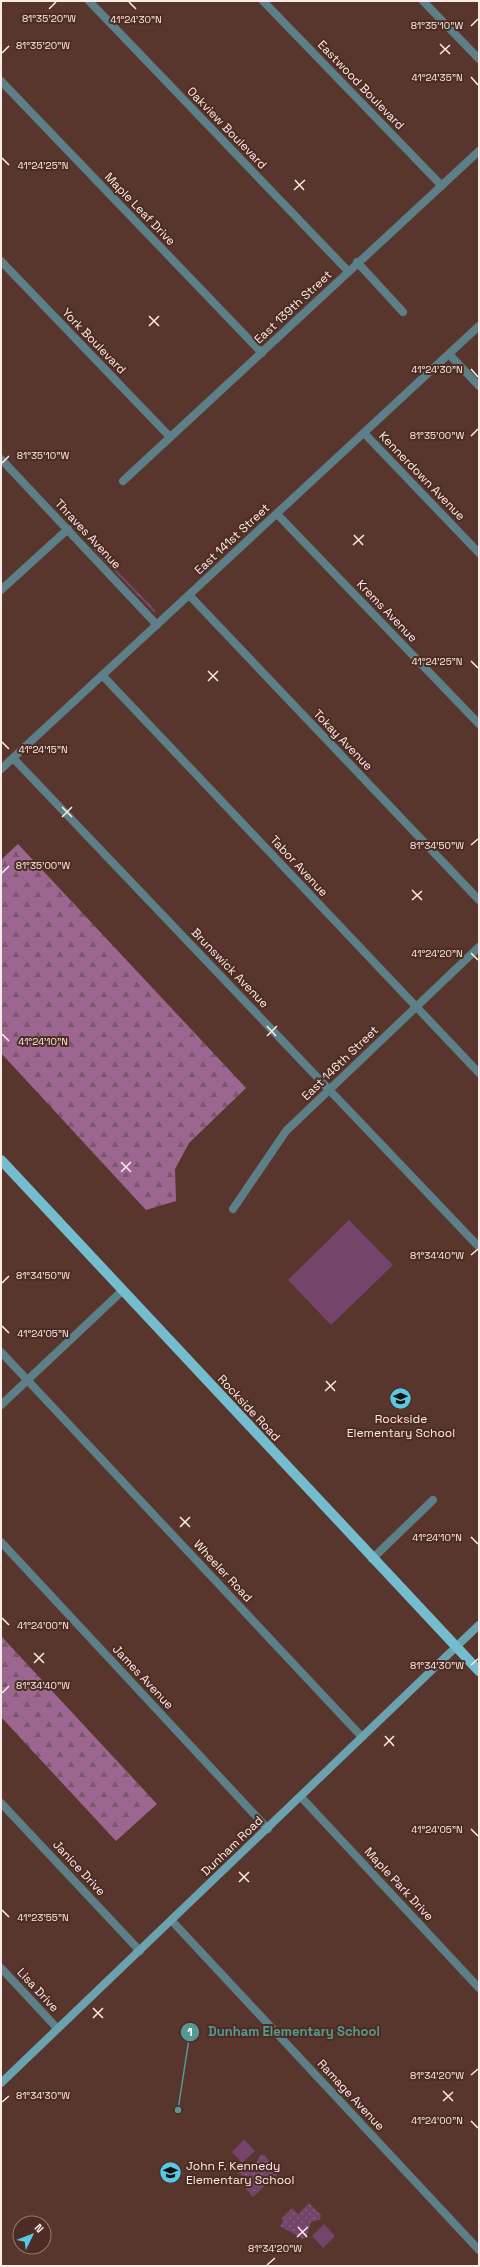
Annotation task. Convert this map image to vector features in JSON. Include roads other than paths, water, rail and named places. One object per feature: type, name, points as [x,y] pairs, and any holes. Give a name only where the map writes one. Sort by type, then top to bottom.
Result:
[{"type":"main road","name":"Rockside Road","points":[[1,1160],[372,1559],[479,1671]]},
{"type":"street","name":"Oakview Boulevard","points":[[89,1],[348,271]]},
{"type":"street","name":"Eastwood Boulevard","points":[[263,1],[442,186]]},
{"type":"street","points":[[423,1],[479,59]]},
{"type":"street","name":"Maple Leaf Drive","points":[[1,81],[262,353]]},
{"type":"street","name":"East 139th Street","points":[[123,481],[479,151]]},
{"type":"street","name":"York Boulevard","points":[[1,261],[170,437]]},
{"type":"street","points":[[358,262],[403,312]]},
{"type":"street","name":"East 141st Street","points":[[1,769],[190,596],[479,326]]},
{"type":"street","points":[[449,354],[479,386]]},
{"type":"street","name":"Kennerdown Avenue","points":[[364,433],[479,553]]},
{"type":"street","name":"Thraves Avenue","points":[[1,459],[157,625]]},
{"type":"street","name":"Krems Avenue","points":[[277,514],[479,724]]},
{"type":"street","points":[[1,590],[68,529]]},
{"type":"street","name":"Tokay Avenue","points":[[190,596],[479,900]]},
{"type":"street","name":"Tabor Avenue","points":[[102,675],[479,1073]]},
{"type":"street","name":"Brunswick Avenue","points":[[13,758],[479,1247]]},
{"type":"street","name":"East 146th Street","points":[[233,1209],[286,1131],[479,947]]},
{"type":"street","points":[[1,1405],[122,1291]]},
{"type":"street","name":"Wheeler Road","points":[[1,1352],[362,1737]]},
{"type":"street","points":[[372,1559],[433,1500]]},
{"type":"street","name":"James Avenue","points":[[1,1542],[268,1829]]},
{"type":"street","name":"Dunham Road","points":[[1,2083],[479,1626]]},
{"type":"street","name":"Maple Park Drive","points":[[300,1797],[479,1988]]},
{"type":"street","name":"Janice Drive","points":[[1,1803],[140,1950]]},
{"type":"street","name":"Ramage Avenue","points":[[172,1921],[479,2250]]},
{"type":"street","name":"Lisa Drive","points":[[1,1968],[57,2028]]},
{"type":"place","name":"Rockside Elementary School","points":[[401,1398]]},
{"type":"place","name":"Dunham Elementary School","points":[[178,2110]]},
{"type":"place","name":"John F. Kennedy Elementary School","points":[[171,2173]]}]
